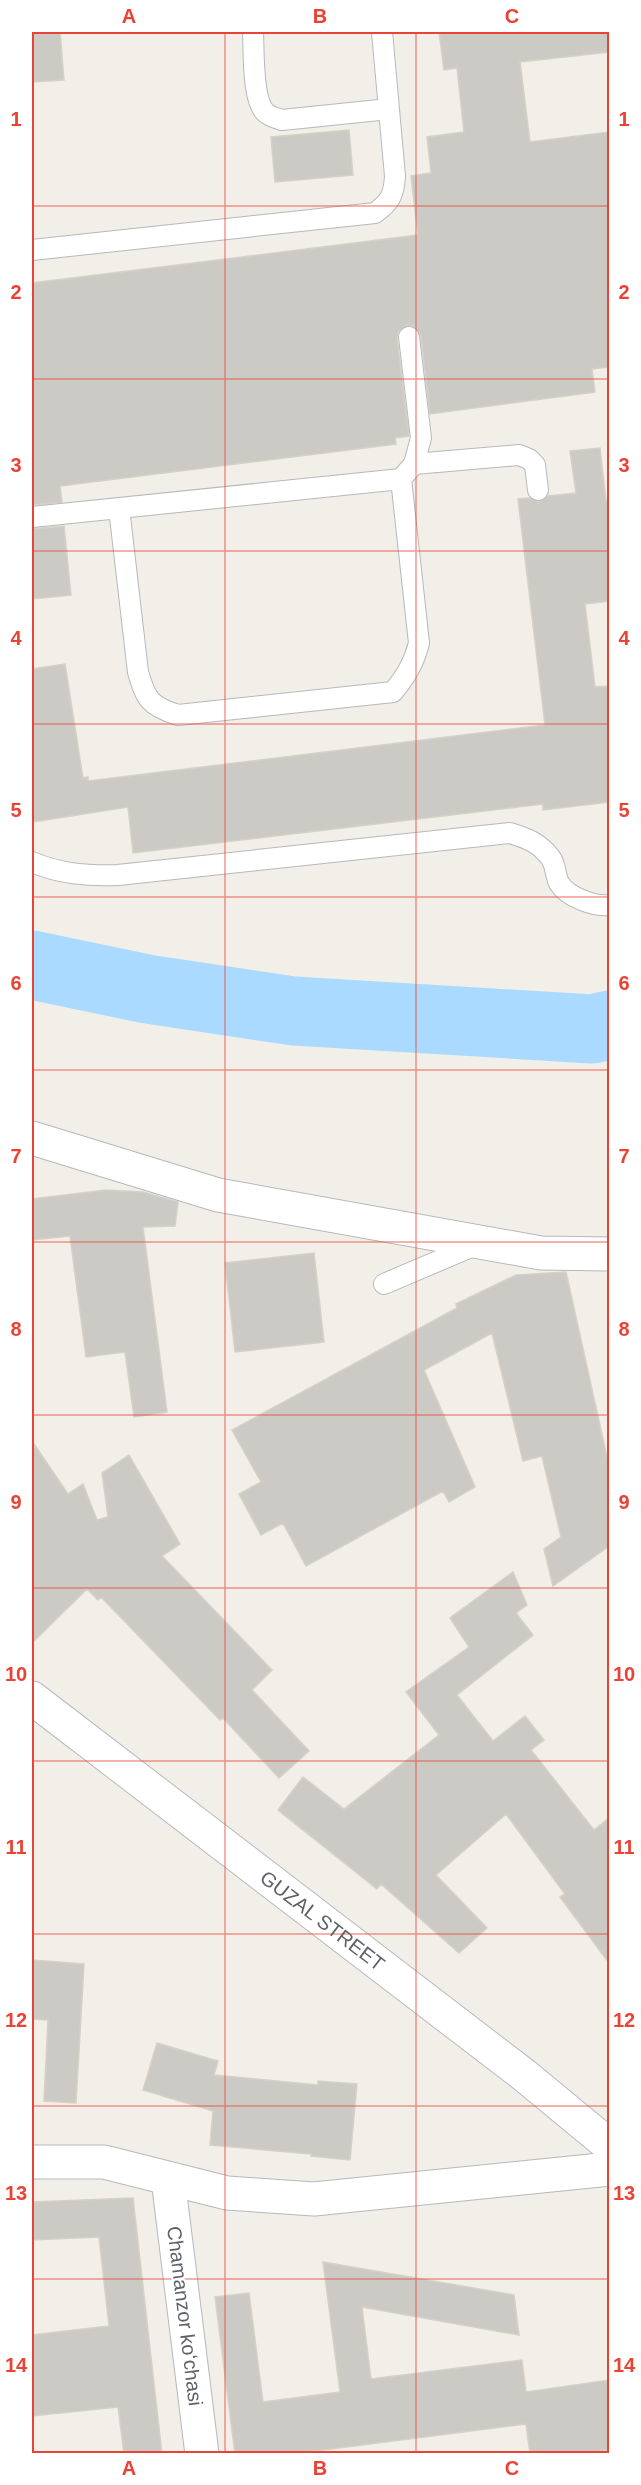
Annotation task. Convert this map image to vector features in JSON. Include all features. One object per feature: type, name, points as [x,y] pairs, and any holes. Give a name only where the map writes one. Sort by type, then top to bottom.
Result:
[{"type":"street","points":[[32,1138],[218,1195],[541,1253],[609,1254]]},
{"type":"street","name":"GUZAL STREET","points":[[32,1698],[524,2075],[609,2146]]},
{"type":"street","points":[[32,2162],[104,2162],[168,2180],[227,2193],[314,2199],[609,2169]]},
{"type":"street","name":"Chamanzor koʻchasi","points":[[168,2180],[202,2454]]},
{"type":"lane","points":[[253,32],[258,100],[263,111],[272,117],[282,120],[389,109]]},
{"type":"lane","points":[[32,250],[375,213],[388,203],[394,194],[395,176],[382,32]]},
{"type":"lane","points":[[119,508],[138,672],[144,693],[156,708],[178,715],[393,692],[406,677],[415,659],[419,643],[407,471],[421,438],[409,337]]},
{"type":"lane","points":[[32,517],[119,508],[519,455],[529,459],[535,465],[538,490]]},
{"type":"lane","points":[[32,862],[49,869],[82,876],[118,875],[510,833],[533,840],[552,858],[560,884],[576,897],[603,906],[609,905]]},
{"type":"lane","points":[[384,1284],[483,1242]]},
{"type":"building","points":[[32,32],[60,32],[64,80],[32,82]]},
{"type":"building","points":[[439,32],[609,32],[609,52],[520,62],[530,142],[609,132],[609,367],[592,369],[595,392],[430,414],[421,336],[414,326],[407,325],[398,332],[397,338],[409,436],[395,438],[396,444],[60,486],[62,502],[32,505],[32,283],[418,235],[411,176],[431,173],[427,137],[464,132],[457,68],[444,70]]},
{"type":"building","points":[[349,130],[353,175],[275,182],[271,137]]},
{"type":"building","points":[[600,448],[606,501],[609,500],[609,601],[585,604],[595,687],[609,686],[609,802],[543,810],[543,804],[133,853],[128,807],[32,822],[32,669],[65,664],[83,778],[88,777],[88,781],[545,725],[518,499],[529,498],[539,502],[548,496],[576,493],[570,451]]},
{"type":"building","points":[[64,526],[71,595],[32,599],[32,529]]},
{"type":"building","points":[[106,1190],[143,1192],[178,1202],[175,1226],[143,1227],[167,1412],[134,1417],[125,1352],[86,1357],[70,1236],[32,1240],[32,1199]]},
{"type":"building","points":[[314,1253],[324,1342],[235,1352],[225,1263]]},
{"type":"building","points":[[566,1272],[609,1466],[609,1546],[553,1586],[544,1549],[561,1537],[542,1456],[523,1461],[492,1333],[424,1370],[475,1487],[449,1502],[443,1491],[306,1566],[283,1523],[261,1535],[239,1494],[261,1482],[232,1430],[457,1308],[456,1304],[516,1275]]},
{"type":"building","points":[[32,1441],[68,1494],[83,1484],[97,1520],[108,1517],[102,1473],[129,1455],[180,1544],[162,1556],[272,1670],[252,1690],[309,1751],[279,1778],[223,1718],[220,1720],[101,1597],[98,1600],[87,1589],[32,1643]]},
{"type":"building","points":[[513,1572],[527,1605],[516,1613],[533,1635],[457,1695],[493,1741],[525,1716],[544,1740],[531,1750],[594,1830],[609,1818],[609,1963],[560,1897],[565,1894],[506,1814],[436,1875],[487,1928],[459,1953],[381,1884],[377,1889],[278,1810],[303,1777],[344,1809],[439,1735],[406,1692],[469,1647],[450,1618]]},
{"type":"building","points":[[32,1960],[84,1964],[76,2103],[44,2101],[48,2020],[32,2019]]},
{"type":"building","points":[[157,2043],[218,2061],[214,2075],[318,2085],[318,2081],[357,2084],[350,2160],[311,2156],[311,2154],[210,2145],[213,2111],[143,2090]]},
{"type":"building","points":[[133,2198],[162,2454],[124,2454],[118,2407],[32,2416],[32,2335],[109,2326],[99,2237],[32,2240],[32,2202]]},
{"type":"building","points":[[323,2262],[514,2295],[519,2335],[362,2307],[371,2379],[522,2360],[526,2392],[609,2380],[609,2450],[586,2454],[530,2454],[526,2424],[292,2454],[235,2454],[215,2297],[249,2293],[263,2402],[340,2392]]},
{"type":"waterway","points":[[32,965],[147,989],[294,1011],[592,1029],[610,1025]]}]
